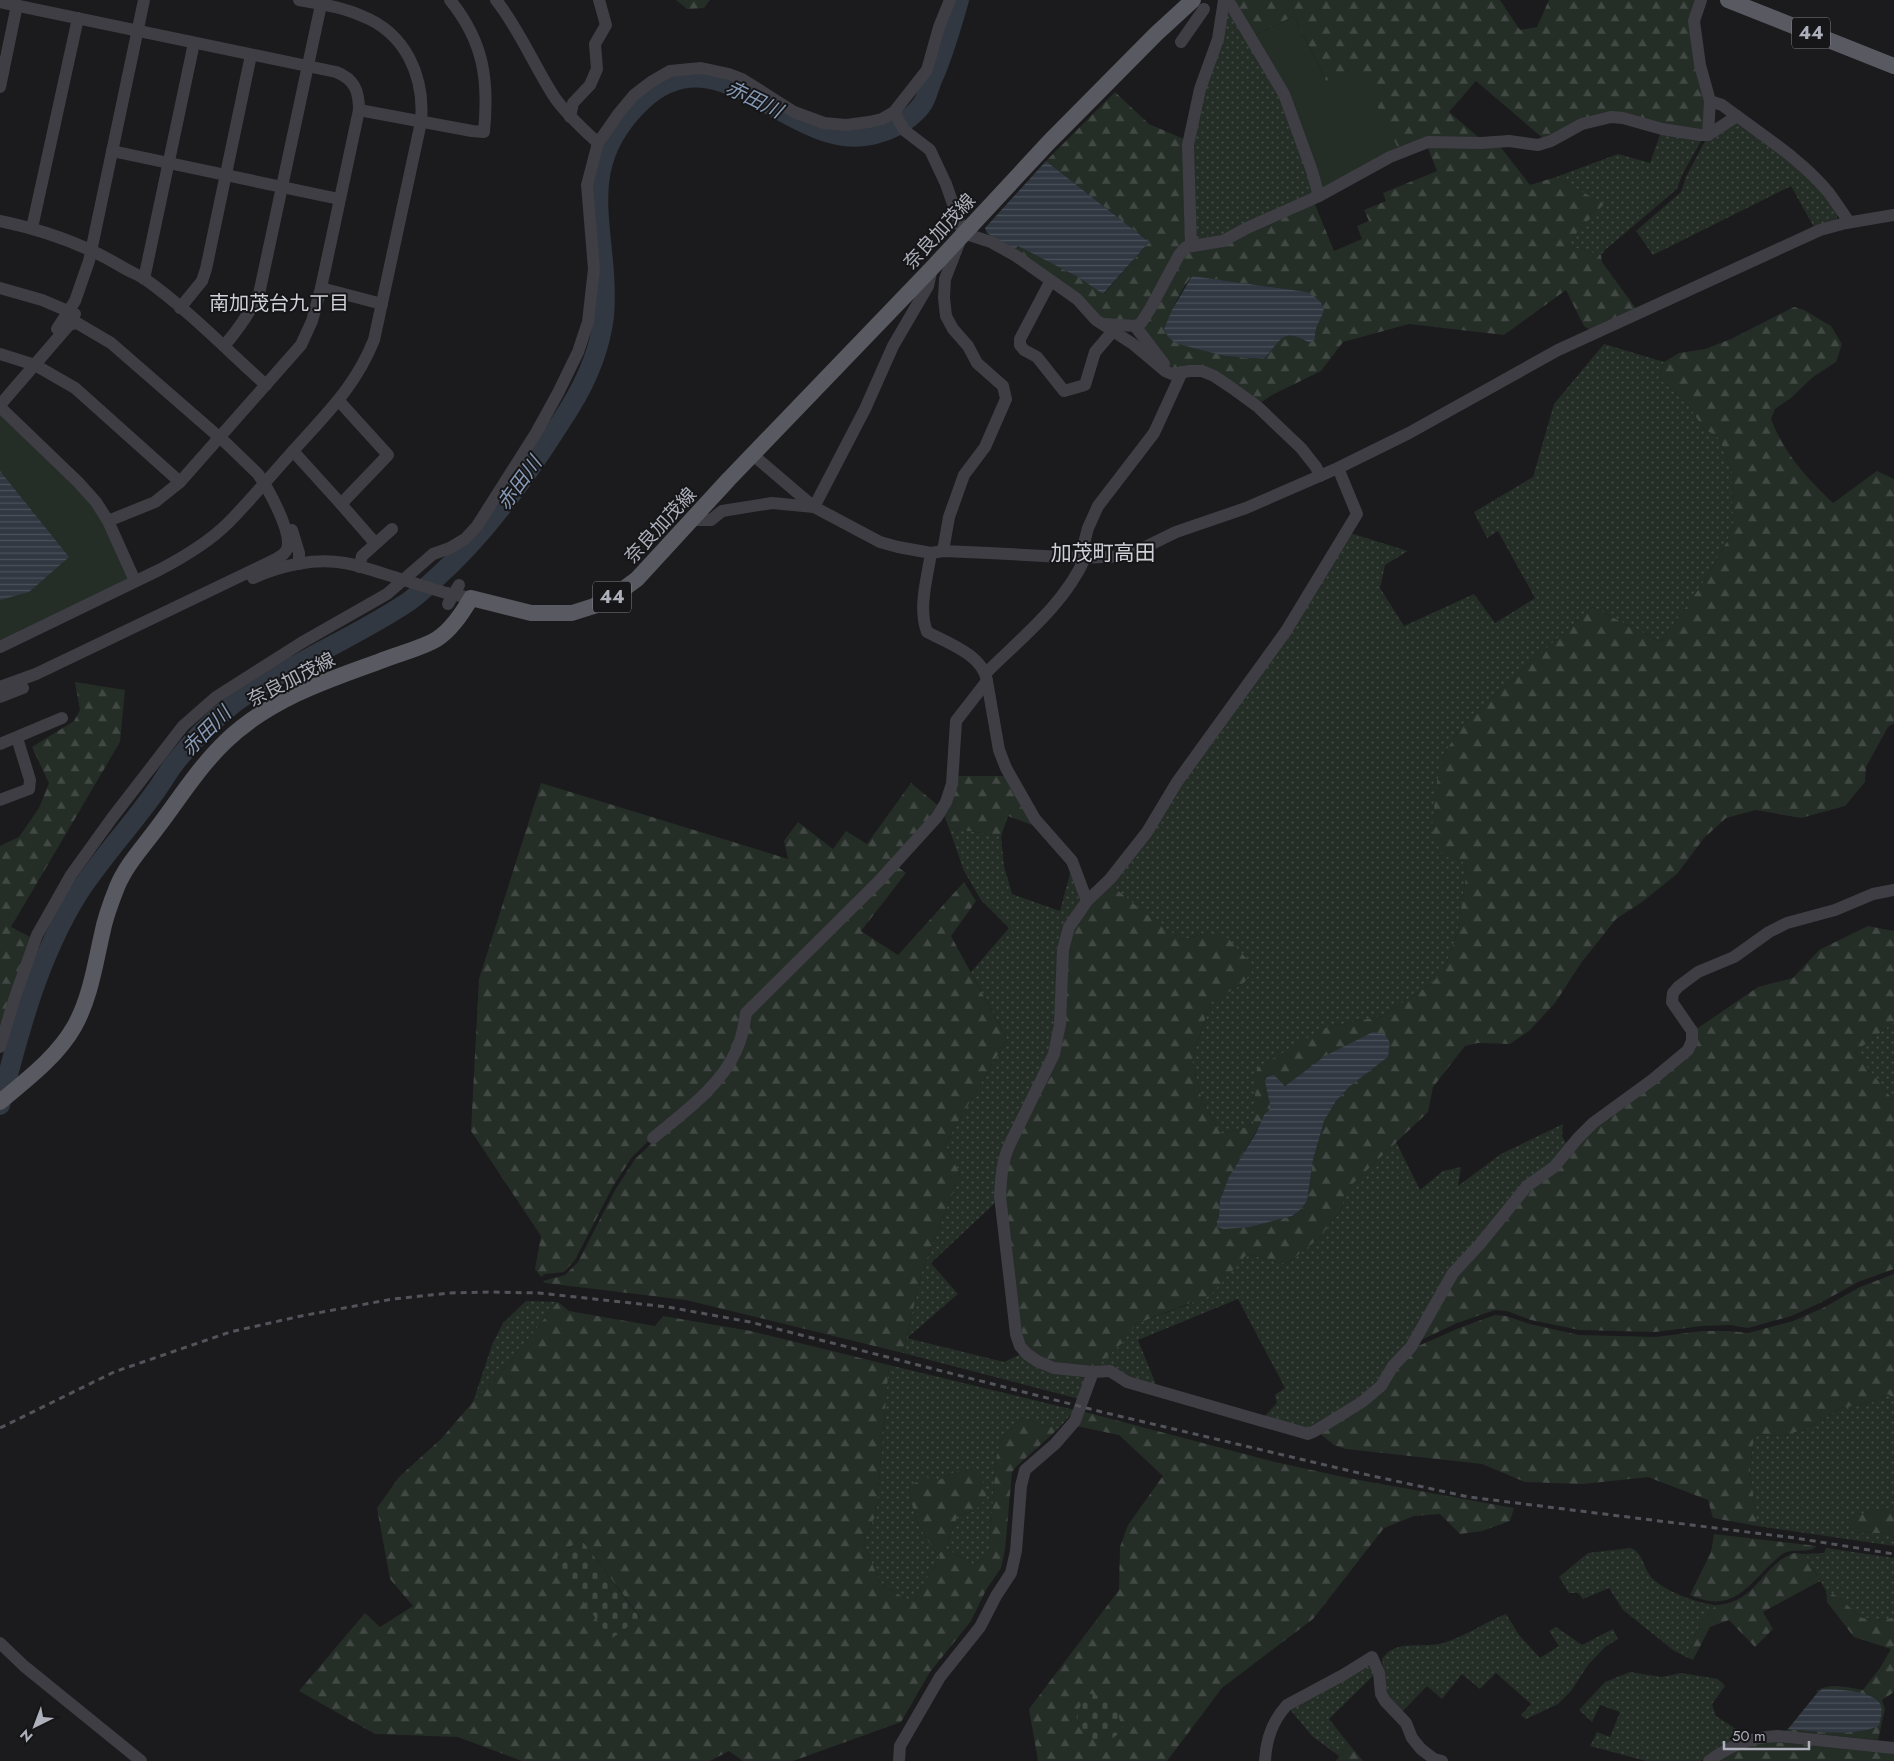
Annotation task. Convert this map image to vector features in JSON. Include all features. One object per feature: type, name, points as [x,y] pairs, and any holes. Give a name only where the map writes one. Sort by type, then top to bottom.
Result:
[{"type":"main road","name":"44","points":[[1728,0],[1894,66]]},
{"type":"main road","name":"奈良加茂線","points":[[0,1102],[28,1079],[61,1045],[78,1019],[94,971],[102,931],[118,886],[128,867],[212,756],[239,730],[281,702],[325,681],[436,639],[461,615],[471,598],[531,613],[572,613],[594,606],[614,596],[637,579],[843,358],[932,268],[1063,129],[1195,4]]},
{"type":"street","points":[[135,581],[108,521],[96,502],[0,406],[69,312],[75,300],[91,251],[144,0]]},
{"type":"street","points":[[0,647],[184,557],[206,542],[227,524],[339,401],[366,360],[374,340],[421,122],[422,98],[418,76],[402,45],[389,31],[373,20],[321,2],[299,0]]},
{"type":"street","points":[[359,110],[484,132],[486,89],[482,60],[471,33],[450,0]]},
{"type":"street","points":[[496,0],[506,13],[556,99],[570,117],[598,143]]},
{"type":"street","points":[[570,117],[573,103],[590,85],[597,69],[595,44],[606,25],[599,0]]},
{"type":"street","points":[[0,1047],[37,935],[81,861],[183,726],[216,697],[301,643],[387,594],[433,554],[450,548],[464,539],[477,526],[558,393],[578,352],[588,322],[594,269],[586,185],[598,143],[634,95],[670,71],[700,68],[730,74],[742,79],[794,112],[824,123],[846,125],[882,119],[894,112],[927,70],[939,27],[950,0]]},
{"type":"street","points":[[1191,245],[1188,145],[1200,89],[1218,39],[1224,0]]},
{"type":"street","points":[[1181,42],[1195,4],[1224,0],[1231,5],[1284,94],[1319,196]]},
{"type":"street","points":[[1701,0],[1694,20],[1700,65],[1710,101],[1708,135]]},
{"type":"street","points":[[0,2],[251,54],[307,68],[336,72],[347,78],[358,92],[359,110],[321,288],[312,321],[301,344],[180,482],[155,502],[108,521]]},
{"type":"street","points":[[224,346],[241,326],[259,294],[321,2]]},
{"type":"street","points":[[0,87],[17,5]]},
{"type":"street","points":[[32,228],[78,18]]},
{"type":"street","points":[[144,279],[194,43]]},
{"type":"street","points":[[180,308],[202,281],[206,269],[251,54]]},
{"type":"street","points":[[1710,101],[1722,105],[1777,145],[1804,168],[1828,192],[1846,219],[1846,222]]},
{"type":"street","points":[[894,112],[904,130],[930,150],[946,184],[964,233],[945,279],[944,298],[946,316],[953,329],[968,346],[976,363],[1003,386],[1006,399],[985,447],[964,475],[937,552],[923,608],[924,622],[927,632],[968,654],[987,677],[999,750],[1006,768],[1035,819],[1072,862],[1087,901]]},
{"type":"street","points":[[1108,327],[1135,326],[1144,320],[1179,255],[1186,247],[1223,241],[1247,228],[1319,196],[1390,157],[1428,142],[1481,143],[1509,141],[1538,145],[1551,141],[1582,124],[1610,117],[1623,118],[1662,129],[1708,135],[1736,116]]},
{"type":"street","points":[[112,151],[339,199]]},
{"type":"street","points":[[753,455],[814,507],[880,542],[914,551],[1083,558],[1127,556],[1176,532],[1246,508],[1338,468],[1409,432],[1558,350],[1820,230],[1846,222],[1893,217]]},
{"type":"street","points":[[0,221],[32,228],[91,251],[144,279],[224,346],[266,385]]},
{"type":"street","points":[[964,233],[991,242],[1008,251],[1078,300],[1096,320],[1133,344],[1165,371],[1177,373],[1202,371],[1214,376],[1258,407],[1301,448],[1316,467],[1320,476]]},
{"type":"street","points":[[814,507],[865,409],[893,346],[928,286],[932,268]]},
{"type":"street","points":[[1050,282],[1020,339],[1020,345],[1024,350],[1037,357],[1064,391],[1085,384],[1096,352],[1108,327]]},
{"type":"street","points":[[0,288],[42,300],[93,324],[125,347],[221,435],[267,481],[288,514],[299,553],[299,564]]},
{"type":"street","points":[[321,288],[382,304]]},
{"type":"street","points":[[0,392],[32,364],[69,325],[78,323],[121,352],[221,435]]},
{"type":"street","points":[[1135,326],[1177,373]]},
{"type":"street","points":[[0,354],[32,364],[56,376],[88,397],[180,482]]},
{"type":"street","points":[[653,1138],[699,1098],[726,1070],[737,1050],[746,1014],[878,882],[937,817],[946,802],[952,784],[956,721],[987,677],[1058,602],[1081,569],[1088,528],[1098,506],[1154,433],[1177,373]]},
{"type":"street","points":[[339,401],[388,454],[341,504]]},
{"type":"street","points":[[293,451],[375,543]]},
{"type":"street","points":[[1338,468],[1357,514],[1330,561],[1286,631],[1177,782],[1146,832],[1116,872],[1087,901],[1069,928],[1064,943],[1060,1024],[1054,1054],[1004,1157],[1001,1176],[1000,1196],[1013,1318],[1020,1346],[1027,1354],[1045,1364],[1064,1370],[1110,1371],[1127,1382],[1308,1434],[1333,1421],[1362,1402],[1381,1386],[1393,1366],[1411,1347],[1453,1273],[1480,1244],[1527,1186],[1554,1167],[1572,1144],[1593,1123],[1646,1085],[1688,1050],[1692,1041],[1692,1031],[1672,1002],[1675,990],[1698,972],[1734,957],[1769,932],[1787,923],[1834,910],[1873,894],[1894,890]]},
{"type":"street","points":[[0,687],[36,674],[282,556],[288,543],[278,508],[267,481]]},
{"type":"street","points":[[691,520],[711,520],[722,511],[772,503],[814,507]]},
{"type":"street","points":[[359,567],[362,556],[392,529]]},
{"type":"street","points":[[0,697],[33,684],[258,576],[299,564],[334,562],[359,567],[471,598]]},
{"type":"street","points":[[0,744],[62,718]]},
{"type":"street","points":[[0,800],[29,789],[30,780],[17,738]]},
{"type":"street","points":[[898,1761],[900,1746],[940,1677],[980,1627],[996,1596],[1011,1573],[1016,1551],[1021,1486],[1025,1470],[1055,1444],[1076,1421],[1094,1372]]},
{"type":"street","points":[[0,1643],[24,1666],[141,1761]]},
{"type":"street","points":[[1265,1761],[1270,1732],[1281,1711],[1287,1705],[1372,1657],[1380,1673],[1381,1694],[1385,1701],[1406,1723],[1412,1738],[1421,1749],[1442,1761]]},
{"type":"street","points":[[1709,1761],[1735,1744],[1764,1737],[1778,1736],[1894,1748]]},
{"type":"green space","points":[[676,0],[710,0],[704,8],[687,9]]},
{"type":"green space","points":[[1232,0],[1500,0],[1520,30],[1537,27],[1549,0],[1696,0],[1706,98],[1705,132],[1623,116],[1546,141],[1476,81],[1449,112],[1483,141],[1442,141],[1400,152],[1326,81],[1294,16],[1254,36]]},
{"type":"green space","points":[[1231,12],[1281,96],[1315,195],[1222,238],[1192,242],[1190,142],[1226,13]]},
{"type":"green space","points":[[1294,16],[1326,81],[1357,66],[1400,152],[1320,194],[1254,36]]},
{"type":"green space","points":[[1115,92],[1149,124],[1186,140],[1188,244],[1139,321],[1105,321],[1014,250],[1018,246],[1078,277],[1104,294],[1149,242],[1046,161]]},
{"type":"green space","points":[[1734,121],[1806,173],[1837,212],[1837,219],[1815,229],[1791,186],[1653,255],[1636,231],[1681,192],[1686,177],[1705,141]]},
{"type":"green space","points":[[1661,132],[1701,141],[1682,175],[1677,189],[1601,255],[1564,245],[1603,204],[1556,177],[1618,154],[1650,163]]},
{"type":"green space","points":[[1499,145],[1530,185],[1556,177],[1604,204],[1565,245],[1601,255],[1602,262],[1637,310],[1590,330],[1584,326],[1566,290],[1504,335],[1409,324],[1343,342],[1321,371],[1272,395],[1260,403],[1218,375],[1174,369],[1164,361],[1139,327],[1184,253],[1314,202],[1334,251],[1362,239],[1357,226],[1369,221],[1364,210],[1386,201],[1383,193],[1437,171],[1427,146]],"holes":[[[1192,276],[1307,292],[1323,306],[1322,315],[1310,343],[1294,336],[1284,337],[1264,359],[1225,356],[1204,350],[1164,329],[1180,295]]]},
{"type":"green space","points":[[1794,307],[1804,310],[1831,326],[1842,344],[1836,362],[1813,377],[1791,398],[1775,409],[1771,419],[1783,444],[1797,465],[1833,503],[1877,471],[1894,479],[1894,723],[1888,727],[1866,767],[1865,782],[1845,806],[1801,818],[1756,810],[1726,818],[1704,838],[1677,874],[1642,902],[1616,919],[1581,963],[1555,1003],[1530,1030],[1510,1044],[1478,1043],[1465,1046],[1433,1087],[1428,1112],[1346,1190],[1341,1210],[1319,1238],[1288,1263],[1280,1263],[1247,1254],[1211,1295],[1136,1324],[1122,1343],[1094,1369],[1065,1365],[1040,1357],[1032,1351],[1023,1339],[1013,1282],[1003,1176],[1062,1020],[1071,928],[1109,883],[1182,940],[1209,932],[1228,938],[1254,967],[1244,983],[1210,1003],[1192,1061],[1202,1100],[1221,1134],[1253,1125],[1257,1068],[1324,1028],[1382,1016],[1431,984],[1444,970],[1457,934],[1467,871],[1463,862],[1444,856],[1436,843],[1432,826],[1437,782],[1443,756],[1463,724],[1592,607],[1661,642],[1701,586],[1728,540],[1733,523],[1732,471],[1719,438],[1703,428],[1689,406],[1659,378],[1664,362],[1679,353],[1705,349],[1731,339]],"holes":[[[1390,1043],[1388,1057],[1350,1086],[1336,1101],[1324,1121],[1313,1160],[1307,1201],[1299,1211],[1292,1216],[1250,1227],[1220,1228],[1217,1220],[1222,1194],[1237,1163],[1271,1108],[1265,1081],[1274,1075],[1285,1086],[1325,1056]]]},
{"type":"green space","points":[[1604,344],[1664,362],[1659,378],[1689,406],[1703,428],[1719,438],[1732,471],[1733,523],[1728,540],[1701,586],[1661,642],[1592,607],[1463,724],[1443,756],[1463,862],[1467,871],[1457,934],[1444,970],[1431,984],[1382,1016],[1324,1028],[1253,1125],[1221,1134],[1202,1100],[1192,1061],[1210,1003],[1244,983],[1209,932],[1182,940],[1109,883],[1350,533],[1408,551],[1385,565],[1380,588],[1404,626],[1474,594],[1495,623],[1535,598],[1498,531],[1487,538],[1474,512],[1533,477],[1554,404]]},
{"type":"green space","points":[[0,415],[75,483],[100,516],[128,579],[0,641]]},
{"type":"green space","points":[[75,682],[125,690],[120,742],[11,927],[36,940],[0,1049],[0,846],[19,837],[39,808],[49,783],[32,747],[74,721],[80,710]]},
{"type":"green space","points":[[956,776],[1006,776],[1038,827],[1008,816],[1001,836],[949,828],[943,813]]},
{"type":"green space","points":[[541,783],[788,859],[784,841],[798,822],[833,849],[846,831],[867,844],[911,783],[940,807],[851,904],[743,1012],[742,1028],[724,1069],[632,1157],[612,1188],[575,1260],[564,1272],[545,1274],[541,1277],[535,1269],[541,1236],[471,1131],[479,979]]},
{"type":"green space","points":[[949,828],[1001,836],[1004,866],[1012,894],[1060,911],[1072,866],[1083,899],[1052,1047],[996,1202],[931,1263],[958,1294],[907,1338],[1004,1362],[1021,1354],[1053,1372],[1085,1378],[1079,1399],[903,1353],[922,1271],[960,1174],[945,1144],[1007,1039],[971,972],[1009,928],[981,900],[964,871]]},
{"type":"green space","points":[[898,867],[906,873],[861,931],[898,955],[964,882],[976,901],[951,936],[1007,1039],[945,1144],[960,1174],[922,1271],[903,1353],[686,1300],[545,1283],[543,1281],[565,1275],[578,1262],[615,1190],[635,1159],[711,1088],[748,1017]]},
{"type":"green space","points":[[1868,926],[1894,931],[1894,1022],[1855,1052],[1894,1101],[1894,1269],[1858,1282],[1820,1303],[1791,1316],[1748,1328],[1730,1325],[1702,1326],[1655,1332],[1579,1330],[1531,1320],[1507,1311],[1495,1310],[1457,1323],[1419,1341],[1456,1275],[1521,1197],[1580,1140],[1686,1057],[1695,1030],[1758,987],[1793,978],[1819,950]]},
{"type":"green space","points":[[1894,1022],[1894,1101],[1855,1052]]},
{"type":"green space","points":[[1563,1124],[1562,1136],[1567,1145],[1378,1384],[1308,1431],[1263,1418],[1277,1403],[1275,1395],[1285,1388],[1238,1299],[1138,1340],[1157,1387],[1094,1369],[1122,1343],[1136,1324],[1192,1303],[1247,1254],[1280,1263],[1288,1263],[1319,1238],[1341,1210],[1346,1190],[1396,1142],[1420,1190],[1443,1171],[1461,1167],[1458,1186],[1501,1154]]},
{"type":"green space","points":[[1894,1274],[1894,1399],[1888,1394],[1873,1402],[1841,1408],[1810,1427],[1784,1436],[1754,1434],[1750,1470],[1757,1526],[1713,1518],[1708,1500],[1648,1477],[1583,1484],[1525,1482],[1482,1464],[1346,1449],[1334,1445],[1318,1432],[1334,1424],[1416,1347],[1495,1315],[1506,1316],[1530,1324],[1579,1335],[1656,1337],[1702,1331],[1748,1333],[1793,1321],[1823,1308],[1860,1287]]},
{"type":"green space","points":[[526,1301],[558,1302],[499,1375],[473,1402],[492,1345],[503,1323]]},
{"type":"green space","points":[[558,1302],[569,1311],[655,1326],[663,1316],[751,1331],[889,1365],[876,1514],[863,1543],[880,1582],[912,1603],[940,1557],[923,1533],[913,1509],[909,1489],[913,1484],[926,1477],[937,1481],[957,1471],[973,1469],[983,1482],[987,1498],[974,1511],[958,1515],[945,1548],[974,1565],[989,1553],[996,1459],[1001,1439],[1022,1418],[1058,1429],[1012,1472],[1005,1550],[1001,1568],[986,1590],[971,1621],[930,1672],[901,1722],[793,1761],[743,1761],[729,1751],[710,1761],[522,1761],[458,1737],[375,1734],[299,1691],[365,1613],[380,1627],[413,1606],[390,1579],[377,1508],[399,1477],[441,1439],[499,1375]],"holes":[[[581,1539],[640,1617],[612,1638],[553,1560]]]},
{"type":"green space","points":[[889,1365],[1075,1410],[1058,1429],[1022,1418],[1001,1439],[996,1459],[989,1553],[974,1565],[945,1548],[958,1515],[974,1511],[957,1471],[937,1481],[909,1489],[919,1525],[940,1557],[912,1603],[880,1582],[863,1543],[876,1514]]},
{"type":"green space","points":[[1888,1394],[1894,1399],[1894,1507],[1865,1513],[1854,1532],[1894,1534],[1894,1546],[1757,1526],[1750,1470],[1754,1434],[1784,1436],[1810,1427],[1841,1408],[1873,1402]]},
{"type":"green space","points":[[1085,1412],[1275,1462],[1348,1478],[1514,1508],[1510,1521],[1482,1531],[1460,1534],[1440,1514],[1414,1516],[1384,1528],[1313,1619],[1222,1688],[1167,1761],[1038,1761],[1029,1709],[1119,1590],[1120,1547],[1128,1525],[1163,1476],[1119,1435],[1076,1426]]},
{"type":"green space","points":[[1894,1507],[1894,1534],[1854,1532],[1849,1520],[1865,1513]]},
{"type":"green space","points":[[1714,1534],[1817,1546],[1810,1550],[1784,1553],[1753,1583],[1733,1598],[1721,1601],[1707,1600],[1690,1595],[1711,1552]]},
{"type":"green space","points":[[581,1539],[640,1618],[611,1639],[553,1560]]},
{"type":"green space","points":[[1631,1548],[1641,1557],[1650,1576],[1658,1584],[1683,1596],[1716,1605],[1700,1624],[1686,1657],[1673,1650],[1623,1610],[1609,1588],[1583,1599],[1578,1593],[1569,1593],[1559,1577],[1588,1553]]},
{"type":"green space","points":[[1826,1548],[1894,1558],[1894,1617],[1885,1620],[1862,1618],[1837,1596],[1826,1591],[1805,1554],[1824,1553]]},
{"type":"green space","points":[[1794,1553],[1805,1554],[1820,1581],[1763,1612],[1773,1629],[1755,1647],[1729,1620],[1710,1627],[1693,1660],[1686,1657],[1700,1624],[1716,1605],[1730,1603],[1741,1598],[1774,1565]]},
{"type":"green space","points":[[1826,1591],[1837,1596],[1862,1618],[1885,1620],[1894,1617],[1894,1692],[1882,1700],[1885,1709],[1878,1740],[1785,1731],[1788,1729],[1846,1732],[1868,1729],[1879,1725],[1823,1689],[1818,1692],[1816,1691],[1833,1686],[1863,1690],[1880,1668],[1891,1649],[1854,1637],[1827,1602]]},
{"type":"green space","points":[[1506,1614],[1519,1635],[1540,1658],[1559,1646],[1549,1631],[1556,1627],[1582,1645],[1613,1629],[1618,1639],[1605,1647],[1588,1665],[1571,1691],[1558,1704],[1526,1719],[1521,1715],[1531,1704],[1496,1673],[1480,1689],[1462,1674],[1442,1699],[1427,1686],[1402,1712],[1388,1699],[1382,1659],[1394,1648],[1443,1643]]},
{"type":"green space","points":[[1361,1667],[1370,1667],[1375,1674],[1329,1719],[1348,1743],[1339,1756],[1312,1736],[1288,1707]]},
{"type":"green space","points":[[1630,1672],[1661,1677],[1681,1673],[1718,1679],[1725,1686],[1712,1704],[1716,1716],[1745,1735],[1720,1746],[1701,1761],[1646,1761],[1590,1746],[1597,1732],[1610,1737],[1620,1712],[1600,1705],[1592,1722],[1579,1710],[1605,1682]]},
{"type":"green space","points":[[1087,1693],[1104,1699],[1118,1714],[1123,1727],[1110,1740],[1098,1743],[1079,1726],[1077,1716]]},
{"type":"green space","points":[[1764,1741],[1894,1752],[1894,1761],[1716,1761],[1725,1754]]},
{"type":"green space","points":[[1348,1743],[1363,1761],[1336,1761]]},
{"type":"shaded area","points":[[1046,161],[1149,242],[1103,294],[1078,277],[1018,246],[1014,250],[987,233],[985,228]]},
{"type":"shaded area","points":[[1192,276],[1307,292],[1322,304],[1324,309],[1315,331],[1315,339],[1310,343],[1294,336],[1284,337],[1264,359],[1225,356],[1178,344],[1169,338],[1164,329],[1172,310]]},
{"type":"shaded area","points":[[0,471],[69,557],[29,592],[0,600]]},
{"type":"shaded area","points":[[1373,1032],[1385,1034],[1390,1043],[1388,1057],[1350,1086],[1336,1101],[1324,1121],[1313,1160],[1307,1201],[1299,1211],[1292,1216],[1250,1227],[1224,1229],[1217,1227],[1220,1200],[1229,1177],[1256,1133],[1264,1115],[1271,1108],[1265,1081],[1267,1077],[1274,1075],[1285,1086],[1325,1056]]},
{"type":"shaded area","points":[[1823,1689],[1856,1692],[1872,1697],[1881,1706],[1882,1713],[1879,1726],[1846,1733],[1788,1729],[1818,1692]]},
{"type":"waterway","name":"赤田川","points":[[0,1105],[31,996],[52,942],[79,892],[158,789],[171,767],[210,725],[242,698],[286,671],[391,613],[421,592],[472,542],[507,500],[569,409],[582,387],[592,364],[604,316],[605,286],[598,203],[600,177],[606,152],[620,127],[642,101],[672,82],[702,78],[731,85],[820,130],[850,137],[882,132],[910,117],[924,101],[944,50],[959,0]]},
{"type":"railway","points":[[0,1428],[114,1372],[230,1332],[301,1316],[393,1299],[450,1293],[539,1293],[668,1307],[750,1322],[1102,1412],[1469,1497],[1795,1538],[1894,1554]]},
{"type":"district","name":"南加茂台九丁目","points":[[279,303]]},
{"type":"district","name":"加茂町高田","points":[[1103,553]]}]
